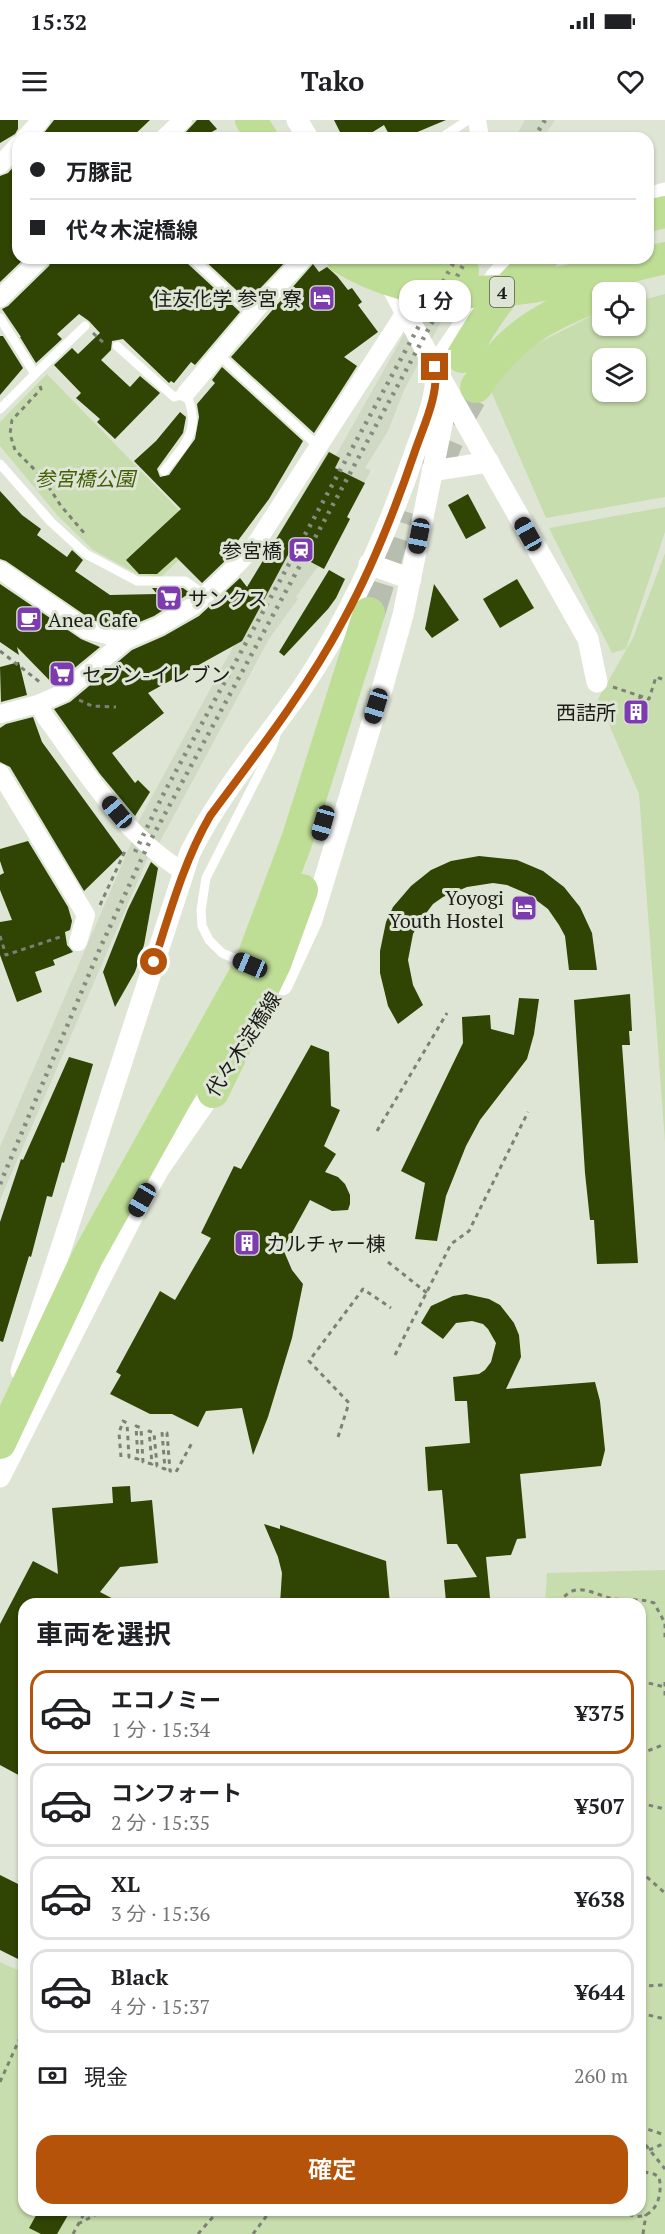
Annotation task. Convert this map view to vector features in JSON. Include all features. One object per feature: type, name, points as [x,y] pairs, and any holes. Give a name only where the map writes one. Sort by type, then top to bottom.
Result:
[{"type":"highway","name":"4","points":[[355,264],[393,282],[435,291],[466,293],[536,287],[638,264]]},
{"type":"highway","name":"4","points":[[416,264],[434,269],[471,272],[548,264]]},
{"type":"highway","points":[[442,365],[519,276],[534,264]]},
{"type":"highway","points":[[646,282],[665,277]]},
{"type":"highway","points":[[476,387],[492,363],[510,343],[531,327],[592,299]]},
{"type":"highway","points":[[0,1441],[87,1258],[250,965],[377,615],[294,915],[275,964],[213,1092]]},
{"type":"street","points":[[32,132],[41,120]]},
{"type":"street","points":[[170,132],[183,120]]},
{"type":"street","points":[[0,165],[12,153]]},
{"type":"street","points":[[0,298],[35,264]]},
{"type":"street","points":[[186,393],[252,314],[298,264]]},
{"type":"street","points":[[379,264],[406,311],[442,365],[489,462],[588,639],[597,682]]},
{"type":"street","points":[[0,1441],[190,853],[210,816],[281,717],[345,618],[402,488],[442,365],[496,277],[507,264]]},
{"type":"street","points":[[0,714],[38,704],[60,695],[126,640],[159,626],[205,595],[253,548],[406,311]]},
{"type":"street","name":"代々木淀橋線","points":[[0,1477],[133,1215],[159,1170],[273,1004],[312,920],[382,686],[411,579],[444,415],[442,365]]},
{"type":"street","points":[[432,471],[489,462]]},
{"type":"street","points":[[369,564],[411,579]]},
{"type":"street","points":[[0,570],[87,630],[126,640]]},
{"type":"street","points":[[38,704],[108,802],[155,852],[184,872]]},
{"type":"street","points":[[0,772],[81,929]]},
{"type":"lane","points":[[450,132],[468,120]]},
{"type":"lane","points":[[198,264],[252,314]]},
{"type":"lane","points":[[0,318],[35,374]]},
{"type":"lane","points":[[0,409],[85,326]]},
{"type":"lane","points":[[117,346],[174,397],[186,393],[192,407],[194,425],[188,441],[164,471]]},
{"type":"lane","points":[[219,355],[319,447]]},
{"type":"lane","points":[[0,464],[51,522],[86,554],[137,581],[185,581],[205,595]]},
{"type":"lane","points":[[250,965],[222,953],[209,940],[202,926],[201,910],[206,879],[272,748],[281,717]]},
{"type":"path","points":[[85,326],[109,348],[117,346]]},
{"type":"path","points":[[35,374],[41,389],[12,420],[10,434],[15,450],[43,478],[61,506],[87,536]]},
{"type":"path","points":[[0,651],[60,695],[92,706],[116,707]]},
{"type":"path","points":[[619,689],[649,699],[656,677],[665,680]]},
{"type":"path","points":[[638,708],[640,697]]},
{"type":"path","points":[[0,936],[6,955],[81,929],[97,910],[134,830]]},
{"type":"path","points":[[377,1131],[447,1013]]},
{"type":"path","points":[[395,1355],[451,1244],[469,1231],[528,1112]]},
{"type":"path","points":[[388,1262],[427,1293]]},
{"type":"path","points":[[338,1437],[349,1402],[309,1361],[363,1288],[391,1308]]},
{"type":"path","points":[[121,1457],[119,1433],[123,1421],[127,1423],[129,1457],[138,1459],[136,1426],[141,1428],[143,1462],[152,1464],[149,1431],[154,1433],[157,1466],[165,1469],[162,1432],[167,1433],[170,1471],[177,1472],[193,1441]]},
{"type":"path","points":[[562,1598],[573,1590],[585,1590],[610,1598]]},
{"type":"path","points":[[646,1600],[654,1603],[664,1623],[665,1638]]},
{"type":"path","points":[[646,1682],[664,1687]]},
{"type":"path","points":[[665,1682],[665,1698]]},
{"type":"path","points":[[646,1752],[665,1744]]},
{"type":"path","points":[[646,1804],[665,1809]]},
{"type":"path","points":[[646,1877],[665,1893]]},
{"type":"path","points":[[646,1986],[665,1985]]},
{"type":"path","points":[[646,2014],[665,2019]]},
{"type":"path","points":[[0,2082],[18,2042]]},
{"type":"path","points":[[646,2130],[665,2135]]},
{"type":"path","points":[[649,2150],[665,2143]]},
{"type":"path","points":[[646,2146],[665,2169],[659,2177],[663,2200],[646,2214]]},
{"type":"path","points":[[646,2172],[659,2177]]},
{"type":"path","points":[[73,2234],[83,2216]]},
{"type":"path","points":[[78,2224],[93,2216]]},
{"type":"path","points":[[198,2234],[215,2216]]},
{"type":"path","points":[[253,2234],[266,2216]]},
{"type":"path","points":[[643,2234],[646,2216]]},
{"type":"shaded area","points":[[525,120],[555,120],[547,132],[518,132]]},
{"type":"shaded area","points":[[444,264],[473,264],[404,390],[388,431],[365,468],[371,470],[347,517],[350,519],[324,569],[319,566],[313,573],[296,597],[298,599],[269,639],[157,847],[136,826],[252,612],[256,573],[328,451],[336,455]]},
{"type":"shaded area","points":[[133,839],[149,855],[0,1200],[0,1147]]},
{"type":"green space","points":[[665,294],[665,497],[546,518],[488,384],[534,345],[592,316],[592,336],[646,336],[646,299]]},
{"type":"green space","name":"参宮橋公園","points":[[47,374],[204,536],[161,577],[139,575],[93,550],[58,516],[0,446],[0,422]]},
{"type":"green space","points":[[665,507],[665,532],[626,649],[612,653],[549,528]]},
{"type":"green space","points":[[665,553],[665,1142],[639,794],[598,699],[633,638]]},
{"type":"green space","points":[[665,1570],[665,2234],[0,2234],[0,1962],[18,1970],[18,2216],[646,2216],[646,1598],[545,1598],[547,1573]]},
{"type":"building","points":[[0,120],[18,120],[16,132],[12,132],[12,136],[0,143]]},
{"type":"building","points":[[54,120],[150,120],[137,132],[45,132]]},
{"type":"building","points":[[197,120],[209,120],[217,129],[212,132],[186,132]]},
{"type":"building","points":[[334,120],[446,120],[417,132],[388,132],[384,125],[373,132],[340,132]]},
{"type":"building","points":[[12,169],[12,264],[19,264],[0,282],[0,176]]},
{"type":"building","points":[[50,264],[188,264],[240,312],[195,365],[191,362],[174,383],[171,381],[169,383],[123,339],[112,341],[111,350],[101,360],[130,387],[140,376],[160,393],[115,439],[97,422],[100,419],[76,398],[81,393],[54,365],[72,348],[78,354],[100,333],[79,314],[57,334],[62,339],[36,363],[2,309],[8,306]]},
{"type":"building","points":[[208,264],[283,264],[248,301]]},
{"type":"building","points":[[313,264],[319,272],[327,267],[348,290],[352,288],[362,302],[358,305],[378,332],[344,357],[357,366],[314,433],[231,357]]},
{"type":"building","points":[[0,336],[3,336],[23,368],[0,395]]},
{"type":"building","points":[[222,367],[303,441],[269,499],[225,558],[227,559],[202,583],[176,557],[157,574],[139,574],[126,560],[181,509],[134,461],[156,441],[180,412],[186,417],[183,433],[157,469],[160,477],[169,475],[195,439],[199,417],[197,404],[215,383],[212,380]]},
{"type":"building","points":[[329,452],[340,458],[335,468],[365,483],[347,517],[350,519],[324,569],[290,551],[242,641],[148,693],[164,713],[112,753],[135,783],[138,780],[150,792],[135,816],[100,774],[54,709],[70,702],[132,650],[164,636],[199,616],[240,578],[247,587]]},
{"type":"building","points":[[0,491],[22,515],[41,529],[37,535],[67,557],[72,550],[83,560],[75,571],[110,595],[157,594],[152,588],[183,588],[190,593],[154,616],[125,628],[92,620],[0,559]]},
{"type":"building","points":[[468,494],[486,528],[466,539],[448,505]]},
{"type":"building","points":[[329,570],[345,579],[336,598],[284,656],[279,652]]},
{"type":"building","points":[[517,579],[534,608],[500,628],[483,599]]},
{"type":"building","points":[[0,584],[81,639],[100,647],[54,685],[17,647],[19,655],[0,642]]},
{"type":"building","points":[[434,584],[459,620],[432,638],[425,629]]},
{"type":"building","points":[[19,662],[27,695],[1,702],[0,667]]},
{"type":"building","points":[[33,717],[42,742],[123,853],[84,891],[10,767],[0,762],[0,728],[6,724]]},
{"type":"building","points":[[28,841],[68,907],[72,921],[70,930],[65,932],[67,945],[73,952],[53,960],[55,965],[35,972],[42,992],[17,1002],[0,955],[0,922],[12,920],[0,890],[0,875],[4,873],[0,861],[0,849]]},
{"type":"building","points":[[479,856],[517,860],[543,871],[564,887],[580,907],[592,933],[597,970],[569,970],[565,936],[548,909],[528,894],[507,885],[493,883],[467,887],[433,904],[418,924],[413,934],[408,960],[413,985],[423,1005],[398,1024],[388,1006],[380,973],[380,951],[386,922],[393,907],[411,886],[431,870],[451,861]]},
{"type":"building","points":[[151,862],[158,868],[144,945],[135,972],[115,1007],[103,972],[128,909]]},
{"type":"building","points":[[630,994],[632,1031],[629,1031],[630,1045],[622,1045],[638,1263],[597,1264],[594,1220],[590,1220],[585,1173],[574,1000]]},
{"type":"building","points":[[519,998],[539,999],[534,1034],[527,1059],[480,1120],[466,1146],[446,1196],[437,1241],[415,1239],[425,1183],[401,1171],[463,1043],[462,1017],[490,1015],[491,1029],[514,1035]]},
{"type":"building","name":"カルチャー棟","points":[[311,1045],[329,1052],[331,1106],[340,1110],[324,1146],[336,1154],[325,1172],[338,1177],[345,1184],[350,1195],[350,1204],[348,1210],[332,1211],[310,1200],[283,1249],[292,1270],[303,1284],[292,1338],[268,1417],[253,1455],[242,1408],[206,1411],[198,1427],[172,1414],[150,1414],[110,1394],[121,1375],[116,1372],[160,1291],[175,1300],[211,1238],[201,1233],[234,1166],[241,1169]]},
{"type":"building","points":[[69,1057],[93,1064],[64,1163],[62,1162],[52,1197],[47,1196],[31,1257],[29,1256],[3,1342],[0,1341],[0,1222],[21,1159],[23,1160]]},
{"type":"building","points":[[466,1294],[489,1299],[500,1305],[514,1323],[519,1335],[521,1357],[506,1389],[595,1382],[600,1401],[605,1450],[601,1466],[520,1474],[526,1538],[517,1539],[511,1555],[486,1557],[490,1598],[446,1598],[444,1580],[477,1577],[457,1544],[447,1544],[442,1490],[428,1491],[425,1447],[470,1443],[467,1401],[455,1401],[453,1377],[479,1374],[485,1370],[491,1362],[496,1343],[483,1324],[472,1321],[456,1323],[443,1339],[421,1323],[431,1306],[453,1296]]},
{"type":"building","points":[[130,1486],[131,1502],[152,1500],[158,1563],[120,1567],[100,1592],[112,1598],[18,1598],[18,1775],[0,1765],[0,1624],[33,1561],[58,1574],[52,1508],[113,1503],[112,1487]]},
{"type":"building","points":[[264,1524],[280,1529],[280,1525],[386,1561],[389,1598],[280,1598],[282,1573]]},
{"type":"building","points":[[0,1875],[18,1884],[18,1959],[0,1950]]},
{"type":"building","points":[[36,2216],[68,2216],[57,2234],[41,2234],[29,2228]]},
{"type":"tunnel","points":[[435,469],[452,430],[476,387]]},
{"type":"tunnel","points":[[369,613],[401,510]]},
{"type":"railway","points":[[538,132],[545,120]]},
{"type":"railway","points":[[135,852],[164,793],[453,264]]},
{"type":"railway","points":[[0,1184],[101,946],[148,845],[464,264]]},
{"type":"place","name":"住友化学 参宮 寮","points":[[322,298]]},
{"type":"place","name":"参宮橋","points":[[301,550]]},
{"type":"place","name":"サンクス","points":[[169,598]]},
{"type":"place","name":"Anea Cafe","points":[[29,619]]},
{"type":"place","name":"セブン-イレブン","points":[[62,674]]},
{"type":"place","name":"西詰所","points":[[636,712]]},
{"type":"place","name":"Yoyogi Youth Hostel","points":[[524,908]]},
{"type":"place","name":"カルチャー棟","points":[[247,1243]]},
{"type":"route","points":[[154,962],[190,853],[199,834],[302,688],[345,618],[402,488],[431,401],[436,382],[435,367]]}]
